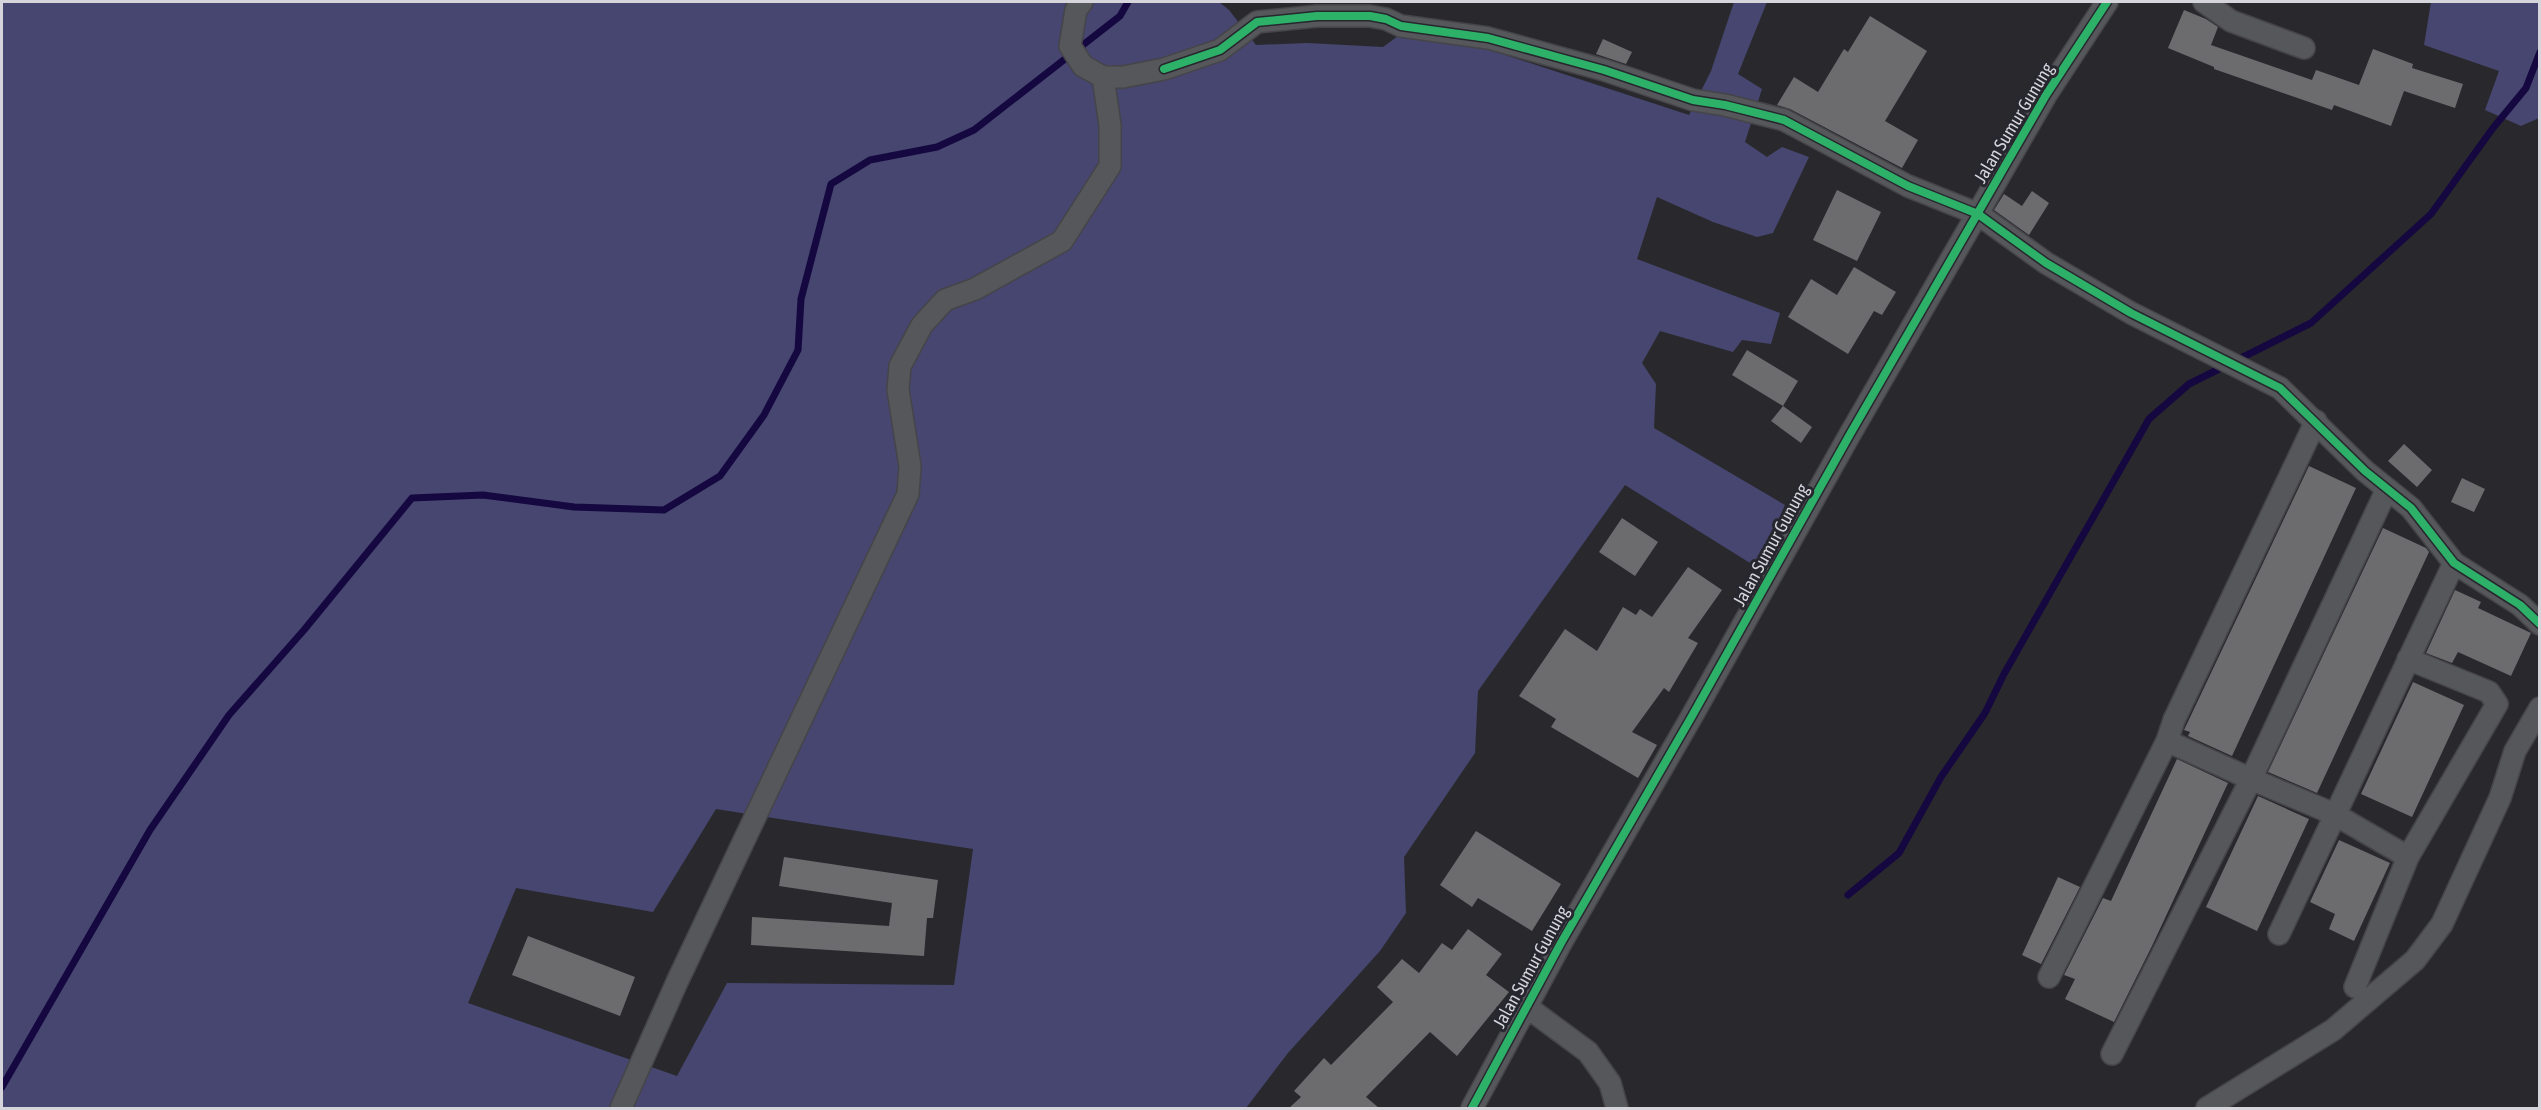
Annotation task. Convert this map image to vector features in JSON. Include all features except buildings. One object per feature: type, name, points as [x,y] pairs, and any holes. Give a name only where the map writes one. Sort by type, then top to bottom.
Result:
[{"type":"street","points":[[1082,2],[1076,10],[1070,46],[1083,66],[1103,77],[1123,77],[1164,69],[1220,50],[1257,22],[1317,16],[1370,16],[1386,19],[1401,26],[1488,38],[1604,70],[1693,100],[1725,105],[1784,120],[1908,186],[1978,214],[2046,263],[2131,313],[2280,388],[2365,471],[2410,508],[2454,563],[2520,605],[2540,624]]},
{"type":"street","name":"Jalan Sumur Gunung","points":[[1472,1108],[1567,932],[1692,716],[1849,436],[2046,95],[2107,2]]},
{"type":"street","points":[[2205,2],[2231,21],[2304,48]]},
{"type":"street","points":[[621,1108],[687,961],[908,494],[910,466],[898,390],[900,366],[922,325],[945,300],[975,290],[1062,241],[1110,166],[1110,125],[1103,77]]},
{"type":"street","points":[[2049,977],[2167,741],[2179,709],[2316,421]]},
{"type":"street","points":[[2112,1054],[2251,779],[2387,489]]},
{"type":"street","points":[[2279,934],[2454,563]]},
{"type":"street","points":[[2355,987],[2408,856],[2497,704],[2489,692],[2408,659]]},
{"type":"street","points":[[2207,1108],[2333,1030],[2415,960],[2442,924],[2500,798],[2515,751],[2540,708]]},
{"type":"street","points":[[2167,741],[2334,814],[2408,856]]},
{"type":"street","points":[[1527,1006],[1588,1052],[1610,1083],[1617,1108]]},
{"type":"shaded area","points":[[2,2],[1219,2],[1229,10],[1256,45],[1307,43],[1383,47],[1398,36],[1490,50],[1689,115],[1711,71],[1734,2],[1767,2],[1738,74],[1762,89],[1745,142],[1767,157],[1782,147],[1809,157],[1773,233],[1757,237],[1713,222],[1657,197],[1637,259],[1780,313],[1771,344],[1742,340],[1733,352],[1660,331],[1642,363],[1656,384],[1654,428],[1785,505],[1758,568],[1625,485],[1478,691],[1475,753],[1404,857],[1406,913],[1380,951],[1288,1053],[1246,1108],[2,1108]],"holes":[[[716,809],[973,849],[954,985],[727,983],[677,1076],[468,1003],[516,888],[653,912]]]},
{"type":"shaded area","points":[[2431,2],[2539,2],[2539,118],[2521,126],[2485,110],[2499,71],[2424,45]]},
{"type":"waterway","points":[[2,1087],[150,830],[229,715],[304,630],[412,498],[483,495],[574,507],[664,510],[720,476],[764,415],[798,350],[801,299],[831,184],[870,160],[937,147],[974,130],[1120,16],[1128,2]]},
{"type":"waterway","points":[[1848,895],[1899,853],[1941,777],[1985,713],[2004,674],[2149,419],[2189,384],[2311,323],[2431,214],[2493,128],[2526,88],[2540,52]]},
{"type":"cycle path","points":[[1472,1108],[1561,943],[1849,436],[2046,95],[2107,2]]},
{"type":"cycle path","points":[[1164,69],[1220,50],[1257,22],[1317,16],[1370,16],[1386,19],[1401,26],[1488,38],[1604,70],[1693,100],[1725,105],[1784,120],[1908,186],[1978,214],[2046,263],[2131,313],[2280,388],[2365,471],[2411,508],[2454,563],[2520,605],[2540,624]]}]
